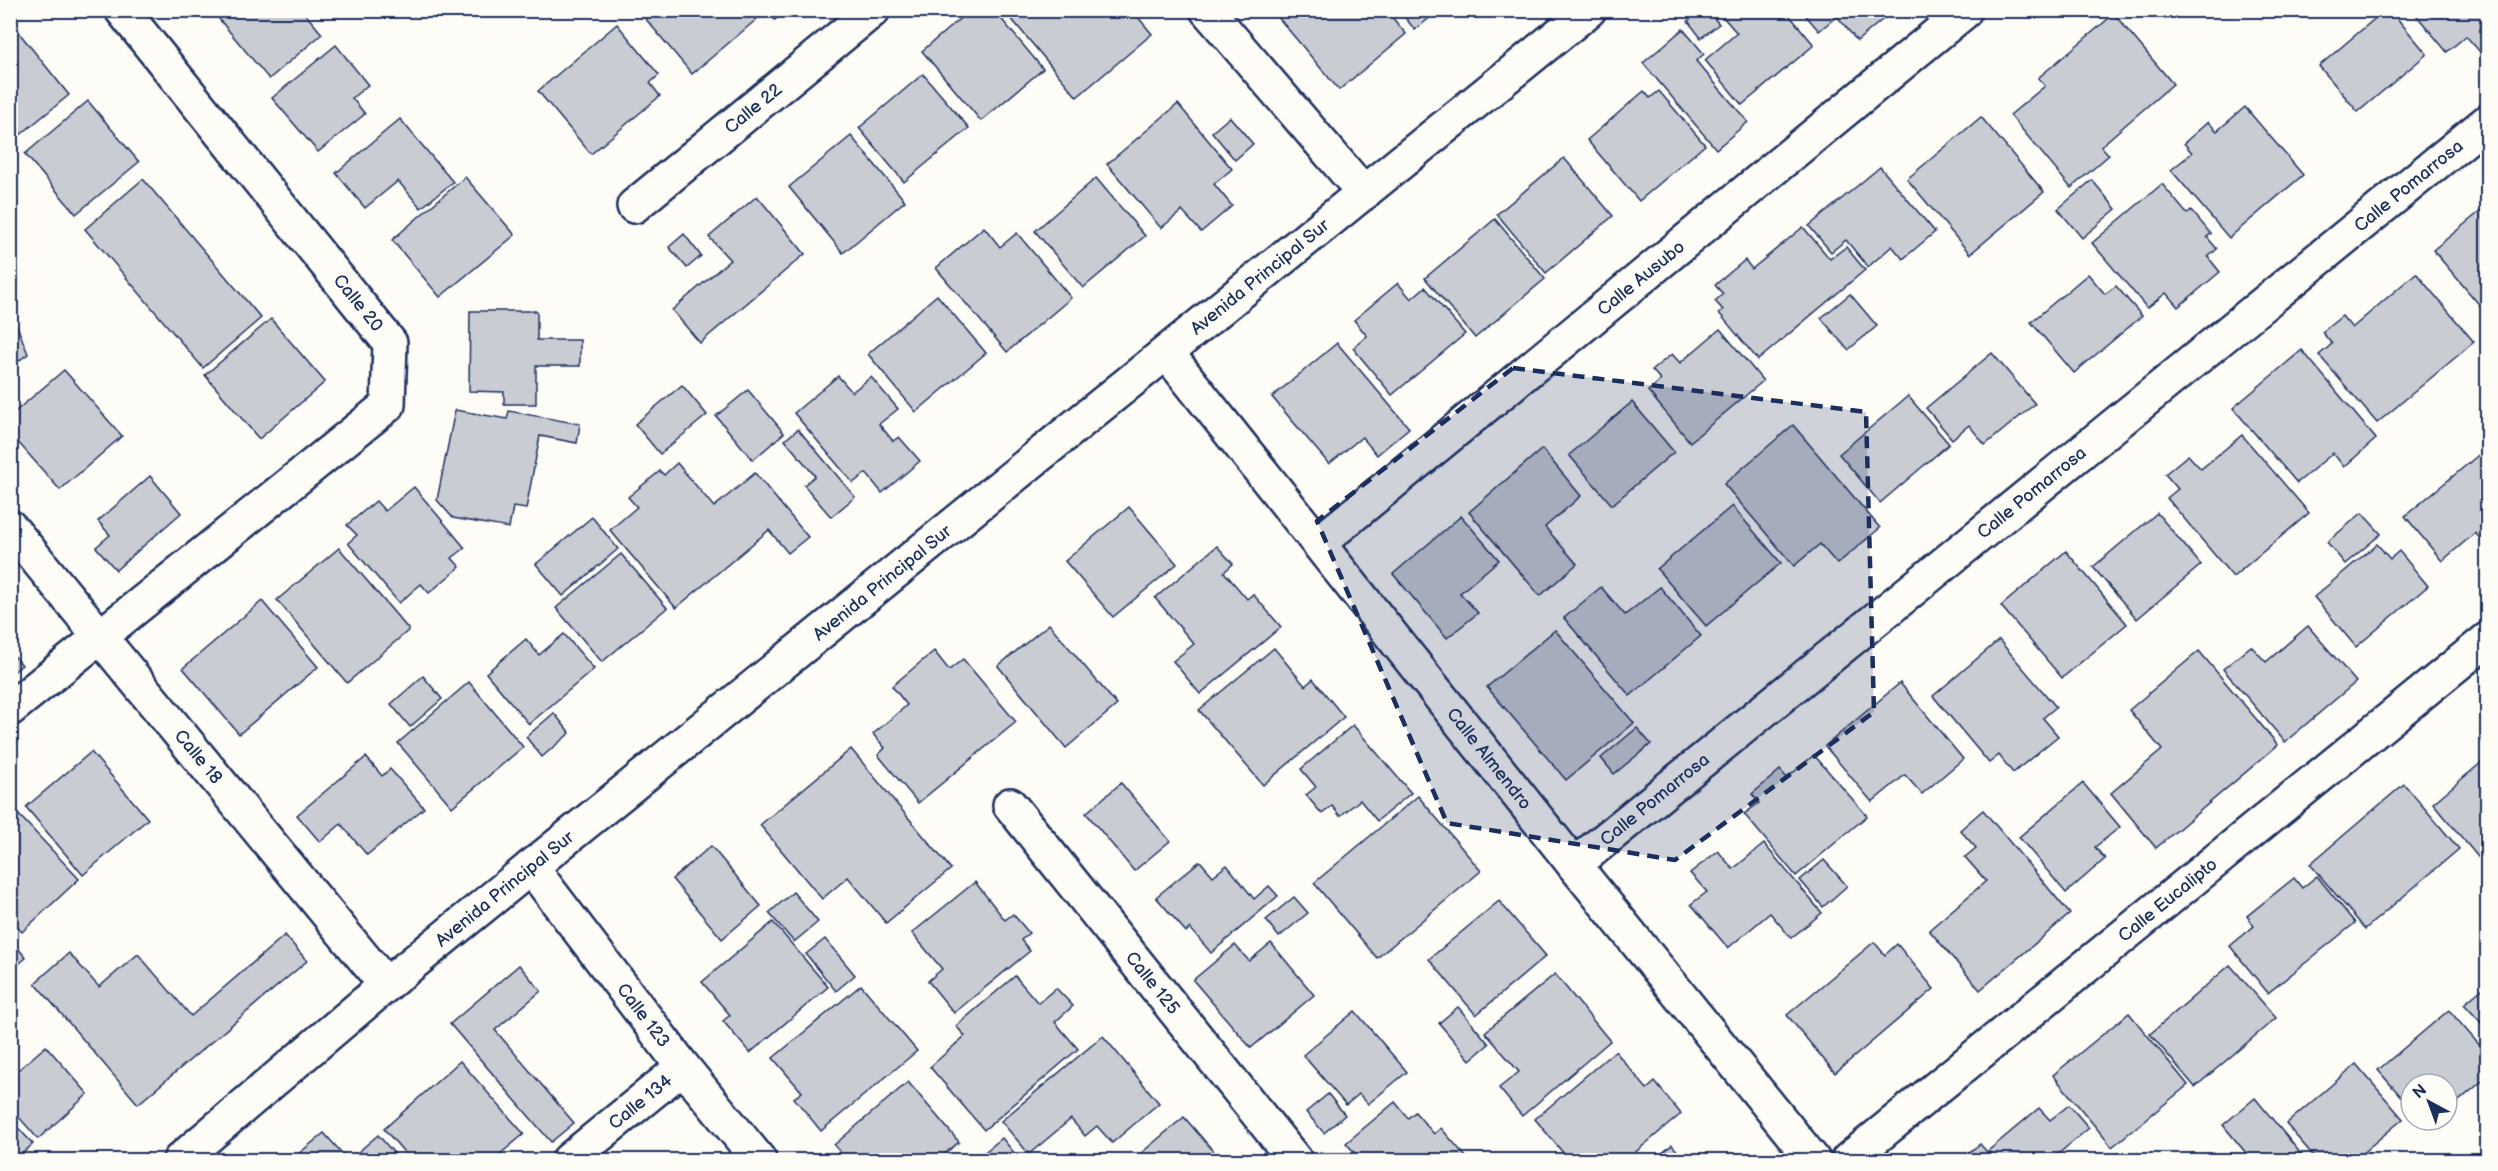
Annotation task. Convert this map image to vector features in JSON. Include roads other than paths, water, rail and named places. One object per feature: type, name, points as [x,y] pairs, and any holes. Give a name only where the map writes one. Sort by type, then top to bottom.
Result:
[{"type":"street","name":"Calle 20","points":[[10,709],[388,405],[390,343],[122,10]]},
{"type":"street","name":"Calle 22","points":[[634,206],[873,10]]},
{"type":"street","points":[[1208,10],[1364,193]]},
{"type":"street","name":"Avenida Principal Sur","points":[[180,1161],[386,985],[1589,10]]},
{"type":"street","name":"Calle Ausubo","points":[[1319,543],[1964,12]]},
{"type":"street","name":"Calle Pomarrosa","points":[[1574,865],[2487,121]]},
{"type":"street","name":"Calle Almendro","points":[[1167,353],[1574,865],[1813,1161]]},
{"type":"street","name":"Calle 18","points":[[10,527],[386,985]]},
{"type":"street","name":"Calle Eucalipto","points":[[1848,1161],[2487,639]]},
{"type":"street","name":"Calle 125","points":[[1010,805],[1294,1161]]},
{"type":"street","name":"Calle 123","points":[[531,867],[683,1067],[759,1161]]},
{"type":"street","name":"Calle 134","points":[[569,1161],[683,1067]]}]
